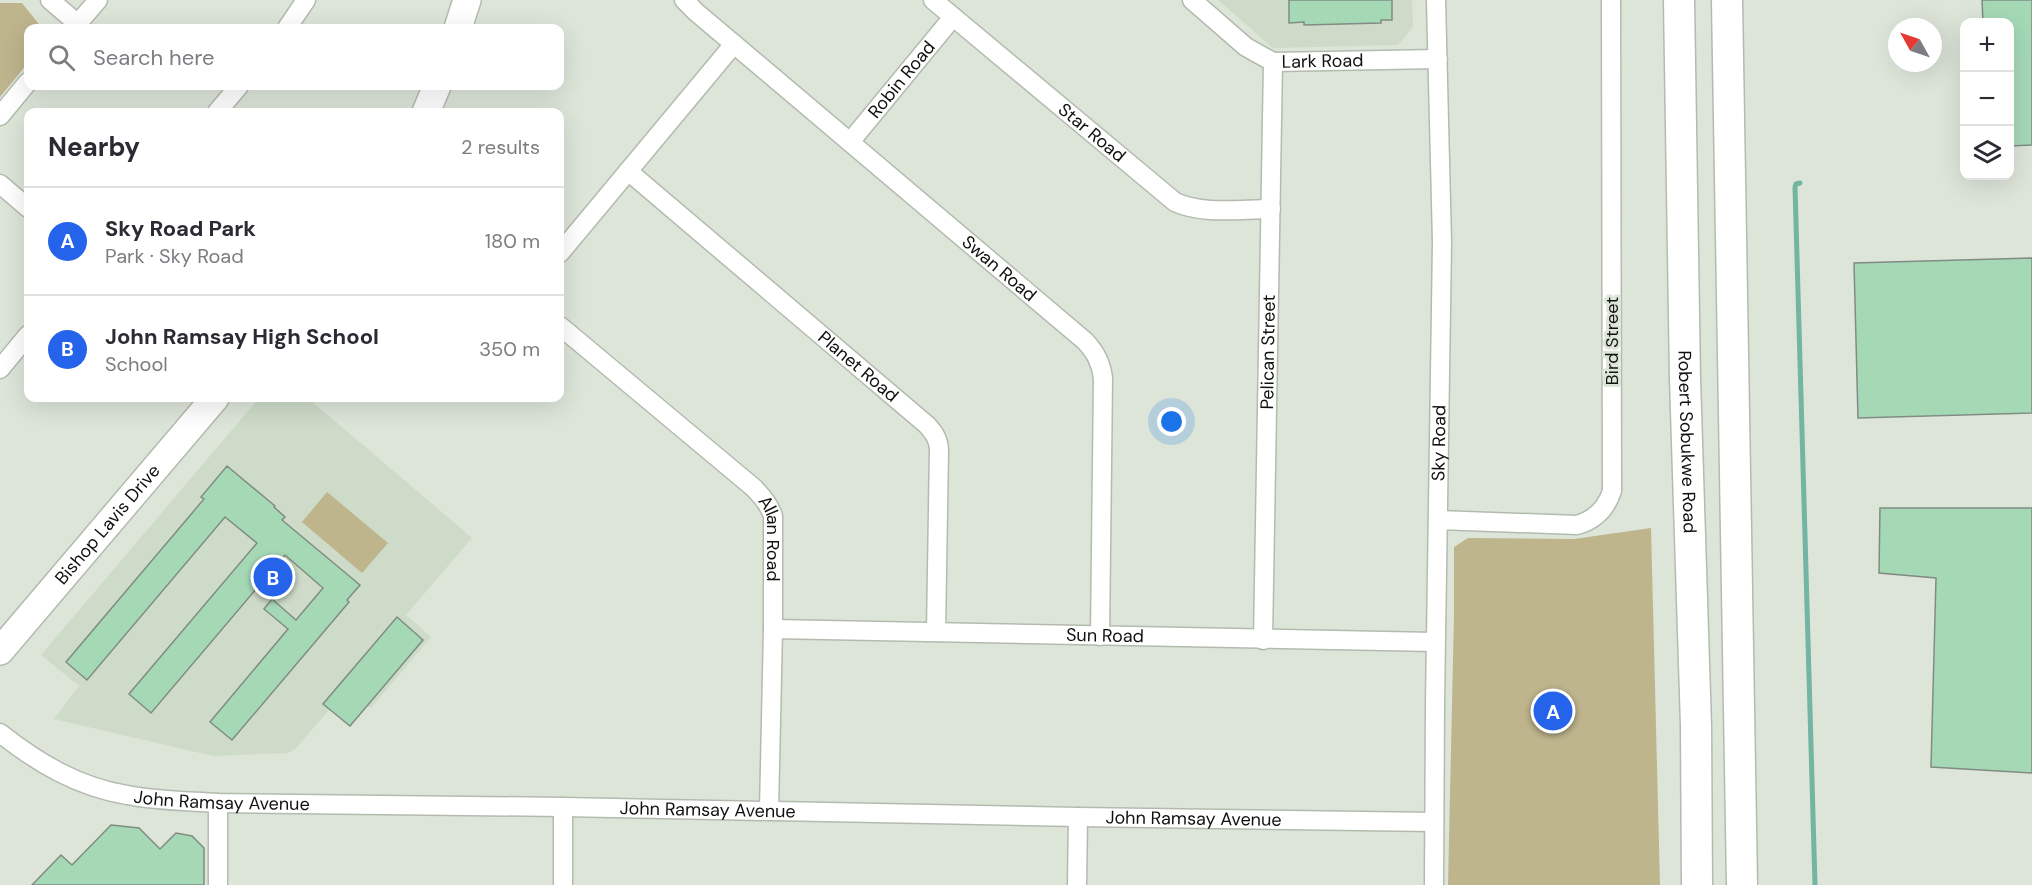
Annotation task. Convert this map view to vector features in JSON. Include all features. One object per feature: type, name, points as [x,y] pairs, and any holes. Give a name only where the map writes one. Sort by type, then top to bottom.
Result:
[{"type":"main road","name":"Robert Sobukwe Road","points":[[1679,0],[1685,379],[1696,726],[1697,885]]},
{"type":"main road","points":[[1727,0],[1742,885]]},
{"type":"street","points":[[50,0],[74,24]]},
{"type":"street","points":[[78,24],[98,0]]},
{"type":"street","points":[[290,24],[306,0]]},
{"type":"street","points":[[459,24],[467,0]]},
{"type":"street","name":"Swan Road","points":[[684,0],[1085,341],[1099,360],[1103,378],[1100,636]]},
{"type":"street","name":"Star Road","points":[[933,0],[1174,202],[1199,209],[1271,209]]},
{"type":"street","name":"Lark Road","points":[[1192,0],[1246,46],[1273,63],[1438,59]]},
{"type":"street","name":"Sky Road","points":[[1434,885],[1442,242],[1436,0]]},
{"type":"street","name":"Bird Street","points":[[1438,520],[1577,525],[1599,514],[1612,491],[1611,0]]},
{"type":"street","name":"Robin Road","points":[[850,142],[953,17]]},
{"type":"street","points":[[564,248],[735,44]]},
{"type":"street","name":"Pelican Street","points":[[1263,640],[1273,63]]},
{"type":"street","points":[[0,116],[24,87]]},
{"type":"street","points":[[220,108],[236,90]]},
{"type":"street","points":[[428,108],[435,90]]},
{"type":"street","name":"Planet Road","points":[[628,171],[934,433],[939,449],[936,632]]},
{"type":"street","points":[[0,184],[24,205]]},
{"type":"street","name":"Allan Road","points":[[564,329],[754,488],[768,504],[773,516],[769,811]]},
{"type":"street","points":[[0,369],[24,340]]},
{"type":"street","name":"Bishop Lavis Drive","points":[[0,651],[212,402]]},
{"type":"street","name":"Sun Road","points":[[773,629],[1436,642]]},
{"type":"street","name":"John Ramsay Avenue","points":[[0,733],[52,769],[69,778],[105,790],[146,798],[218,803],[1434,822]]},
{"type":"street","points":[[218,803],[218,885]]},
{"type":"street","points":[[563,807],[563,885]]},
{"type":"street","points":[[1077,885],[1078,818]]},
{"type":"shaded area","points":[[1218,0],[1412,0],[1413,27],[1398,45],[1273,48]]},
{"type":"shaded area","points":[[0,3],[22,3],[39,24],[24,24],[24,68],[0,97]]},
{"type":"shaded area","points":[[256,402],[313,402],[472,538],[406,615],[431,637],[371,708],[367,706],[350,726],[330,709],[295,749],[288,753],[213,756],[54,719],[79,686],[41,655]]},
{"type":"shaded area","points":[[327,492],[388,543],[362,573],[302,522]]},
{"type":"shaded area","points":[[1651,528],[1660,885],[1448,885],[1454,547],[1468,538],[1574,539]]},
{"type":"building","points":[[1289,0],[1392,0],[1392,20],[1381,20],[1381,23],[1304,25],[1304,22],[1289,23]]},
{"type":"building","points":[[1982,0],[2032,0],[2032,145],[2014,146],[2014,18],[1983,18]]},
{"type":"building","points":[[2032,258],[2032,413],[1858,418],[1854,263]]},
{"type":"building","points":[[227,466],[275,506],[285,517],[282,520],[360,585],[347,600],[349,602],[232,740],[210,722],[288,629],[264,609],[272,599],[296,620],[323,588],[285,555],[151,713],[129,694],[257,543],[225,517],[87,680],[66,662],[204,499],[201,497]]},
{"type":"building","points":[[1880,508],[2032,508],[2032,773],[1931,767],[1936,578],[1879,573]]},
{"type":"building","points":[[397,617],[423,640],[350,726],[323,704]]},
{"type":"building","points":[[111,825],[139,828],[160,849],[176,833],[192,836],[204,848],[204,885],[32,885],[61,855],[72,865]]},
{"type":"waterway","points":[[1800,183],[1795,187],[1815,885]]},
{"type":"place","name":"John Ramsay High School","points":[[273,577]]},
{"type":"place","name":"Sky Road Park","points":[[1553,711]]}]
